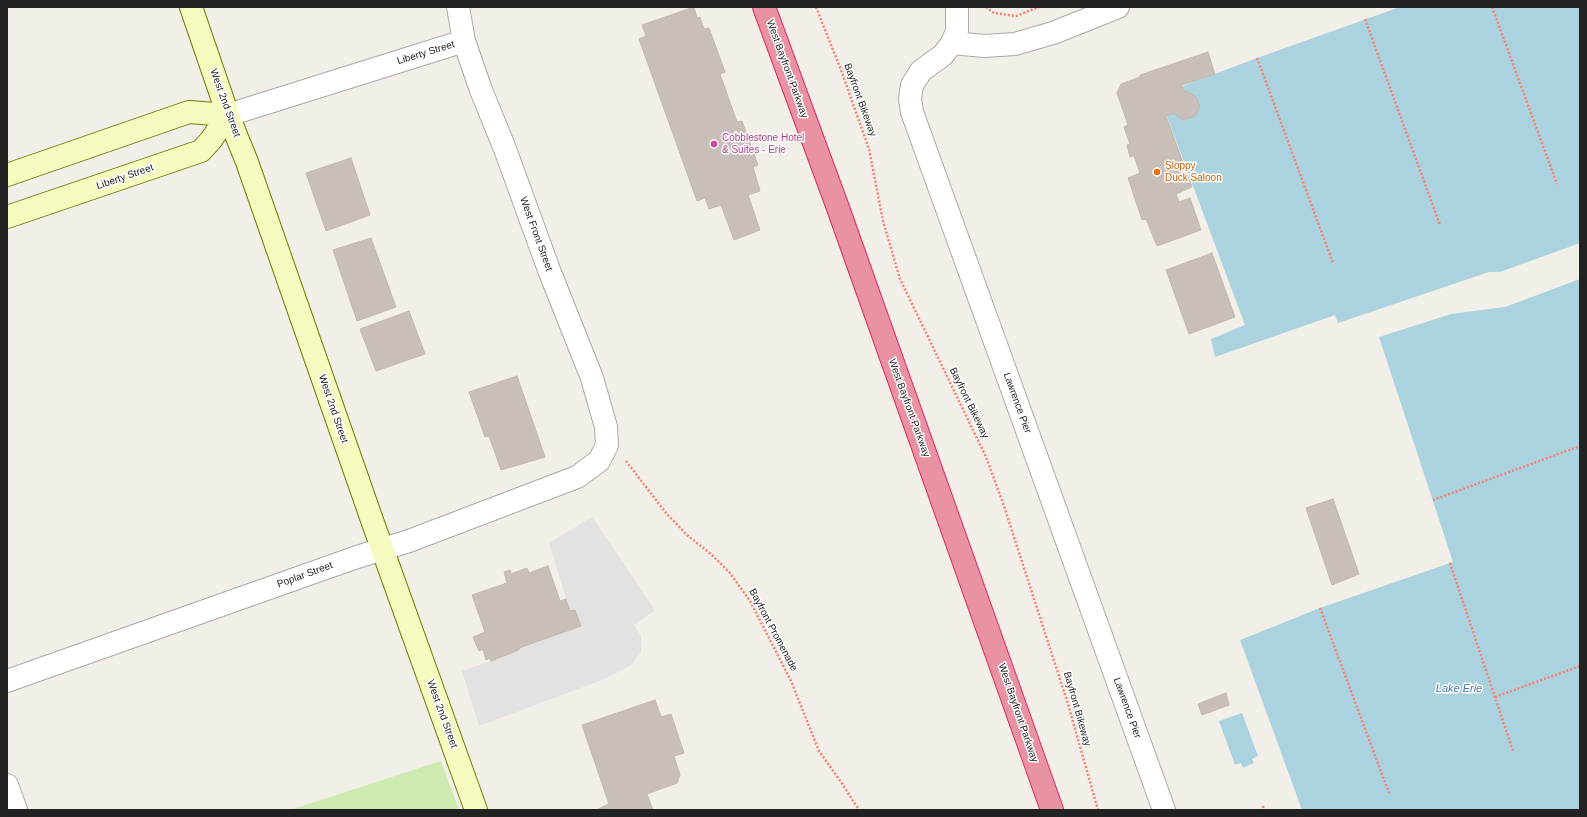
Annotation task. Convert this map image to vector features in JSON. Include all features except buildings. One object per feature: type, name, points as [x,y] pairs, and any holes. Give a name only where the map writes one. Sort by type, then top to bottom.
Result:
[{"type":"highway","name":"West Bayfront Parkway","points":[[764,7],[843,223],[1052,810]]},
{"type":"street","name":"West 2nd Street","points":[[191,7],[228,115],[247,162],[476,810]]},
{"type":"street","name":"West Front Street","points":[[458,7],[464,41],[481,90],[505,149],[549,270],[592,378],[606,426],[603,453]]},
{"type":"street","name":"Lawrence Pier","points":[[957,7],[957,31],[952,43],[943,55],[921,71],[912,85],[910,99],[912,112],[1164,810]]},
{"type":"street","points":[[952,43],[984,46],[1015,44],[1053,33],[1091,12],[1118,7]]},
{"type":"street","name":"Liberty Street","points":[[7,175],[189,112],[228,115],[464,41]]},
{"type":"street","name":"Liberty Street","points":[[7,217],[201,151],[211,140],[228,115]]},
{"type":"street","name":"Poplar Street","points":[[7,681],[357,557],[383,550],[577,477],[603,453]]},
{"type":"street","points":[[7,785],[16,810]]},
{"type":"path","name":"Bayfront Bikeway","points":[[816,7],[841,70],[869,149],[883,221],[900,279],[986,457],[1003,503],[1068,704],[1098,810]]},
{"type":"path","points":[[986,7],[994,13],[1016,16],[1039,7]]},
{"type":"path","points":[[1492,7],[1557,184]]},
{"type":"path","points":[[1365,19],[1440,225]]},
{"type":"path","points":[[1257,58],[1333,263]]},
{"type":"path","points":[[1433,500],[1580,446]]},
{"type":"path","name":"Bayfront Promenade","points":[[603,453],[625,461],[666,513],[687,535],[712,554],[730,573],[750,601],[791,681],[819,751],[859,810]]},
{"type":"path","points":[[1450,563],[1513,751]]},
{"type":"path","points":[[1320,608],[1389,793]]},
{"type":"path","points":[[1495,697],[1580,666]]},
{"type":"path","points":[[1263,806],[1264,810]]},
{"type":"green space","points":[[441,761],[459,810],[290,810]]},
{"type":"shaded area","points":[[592,517],[655,610],[634,625],[641,636],[641,652],[631,665],[605,679],[479,726],[462,671],[519,651],[519,648],[581,626],[575,610],[570,611],[549,543]]},
{"type":"water","points":[[1400,7],[1580,7],[1580,243],[1500,272],[1489,272],[1338,323],[1335,315],[1215,357],[1211,339],[1245,325],[1159,95]]},
{"type":"water","name":"Lake Erie","points":[[1580,279],[1580,810],[1302,810],[1240,640],[1320,608],[1453,562],[1379,337],[1451,314],[1505,307]]},
{"type":"water","points":[[1242,713],[1258,756],[1252,759],[1254,763],[1243,768],[1241,763],[1235,765],[1219,721]]},
{"type":"place","name":"Cobblestone Hotel & Suites - Erie","points":[[714,144]]},
{"type":"place","name":"Sloppy Duck Saloon","points":[[1157,172]]}]
